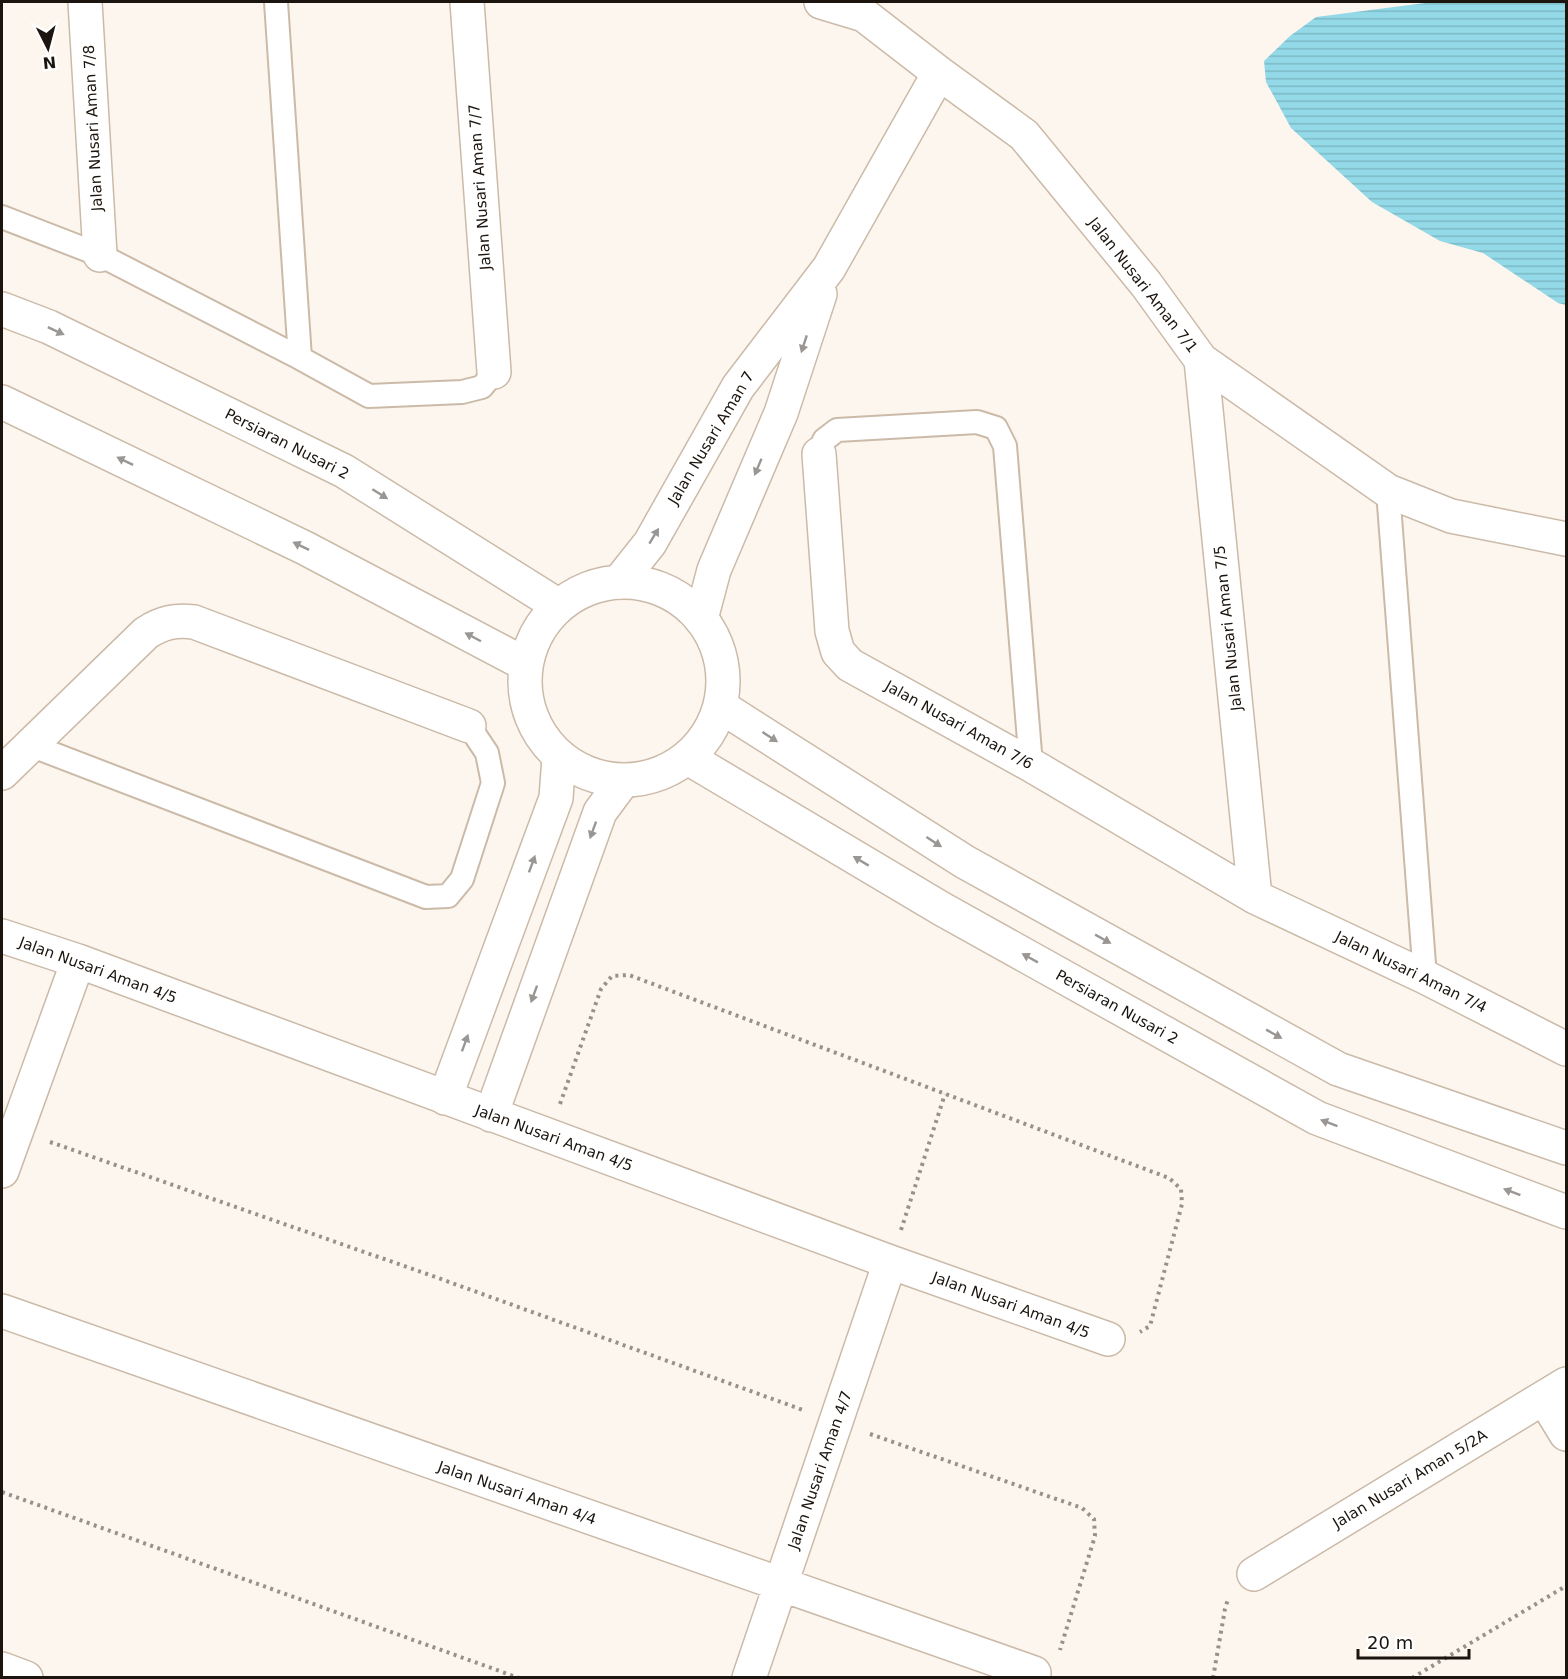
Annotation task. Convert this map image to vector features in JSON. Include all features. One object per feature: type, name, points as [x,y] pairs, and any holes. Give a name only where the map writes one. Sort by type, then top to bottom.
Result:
[{"type":"street","name":"Jalan Nusari Aman 7/8","points":[[86,2],[100,255]]},
{"type":"street","name":"Jalan Nusari Aman 7/7","points":[[467,2],[494,372]]},
{"type":"street","name":"Jalan Nusari Aman 7/1","points":[[821,2],[864,15],[1024,135],[1146,284],[1201,360],[1388,491],[1451,516],[1566,539]]},
{"type":"street","name":"Jalan Nusari Aman 7","points":[[619,582],[650,543],[738,387],[829,268],[939,73]]},
{"type":"street","name":"Jalan Nusari Aman 7","points":[[701,619],[714,570],[781,413],[829,268]]},
{"type":"street","name":"Persiaran Nusari 2","points":[[2,309],[49,327],[344,471],[559,606]]},
{"type":"street","name":"Jalan Nusari Aman 7/5","points":[[1201,360],[1255,897]]},
{"type":"street","points":[[7,407],[305,548],[525,664]]},
{"type":"street","name":"Jalan Nusari Aman 7/6","points":[[819,454],[832,631],[838,652],[850,664],[1031,765],[1255,897]]},
{"type":"street","points":[[619,582],[650,586],[678,598],[701,619],[717,645],[723,675],[720,706],[708,734],[688,758],[657,775],[624,781],[590,775],[559,758],[537,731],[525,699],[525,664],[536,633],[559,606],[588,588],[619,582]]},
{"type":"street","points":[[2,773],[146,633],[160,624],[177,620],[194,622],[469,726]]},
{"type":"street","points":[[720,706],[965,862],[1338,1069],[1566,1148]]},
{"type":"street","points":[[445,1098],[556,798],[559,758]]},
{"type":"street","name":"Persiaran Nusari 2","points":[[688,758],[942,909],[1317,1118],[1566,1212]]},
{"type":"street","points":[[491,1115],[600,812],[624,781]]},
{"type":"street","name":"Jalan Nusari Aman 7/4","points":[[1255,897],[1425,977],[1566,1049]]},
{"type":"street","name":"Jalan Nusari Aman 4/5","points":[[2,936],[890,1262],[1108,1339]]},
{"type":"street","points":[[2,1171],[78,962]]},
{"type":"street","name":"Jalan Nusari Aman 4/7","points":[[749,1677],[890,1262]]},
{"type":"street","name":"Jalan Nusari Aman 4/4","points":[[2,1311],[1034,1673]]},
{"type":"street","points":[[1555,1391],[1566,1434]]},
{"type":"street","name":"Jalan Nusari Aman 5/2A","points":[[1254,1574],[1555,1391]]},
{"type":"street","points":[[2,1669],[26,1677]]},
{"type":"lane","points":[[276,2],[300,358]]},
{"type":"lane","points":[[2,217],[100,255],[369,396],[462,392],[482,387],[494,372]]},
{"type":"lane","points":[[819,454],[824,440],[837,430],[977,422],[996,428],[1005,446],[1031,765]]},
{"type":"lane","points":[[1388,491],[1425,977]]},
{"type":"lane","points":[[30,745],[426,897],[448,896],[462,879],[493,783],[487,753],[469,726]]},
{"type":"path","points":[[549,1136],[601,989],[612,976],[629,975],[1169,1179],[1181,1189],[1182,1204],[1150,1326],[1133,1336],[1108,1339]]},
{"type":"path","points":[[890,1262],[945,1094]]},
{"type":"path","points":[[16,1130],[1082,1508],[1094,1519],[1095,1536],[1057,1660],[1049,1671],[1034,1673]]},
{"type":"path","points":[[2,1492],[519,1677]]},
{"type":"path","points":[[1213,1677],[1225,1609],[1232,1588],[1254,1574]]},
{"type":"path","points":[[1412,1677],[1566,1586]]},
{"type":"water","points":[[1433,2],[1566,2],[1566,305],[1558,303],[1483,253],[1440,241],[1372,202],[1291,128],[1266,82],[1264,61],[1290,36],[1316,17]]}]
